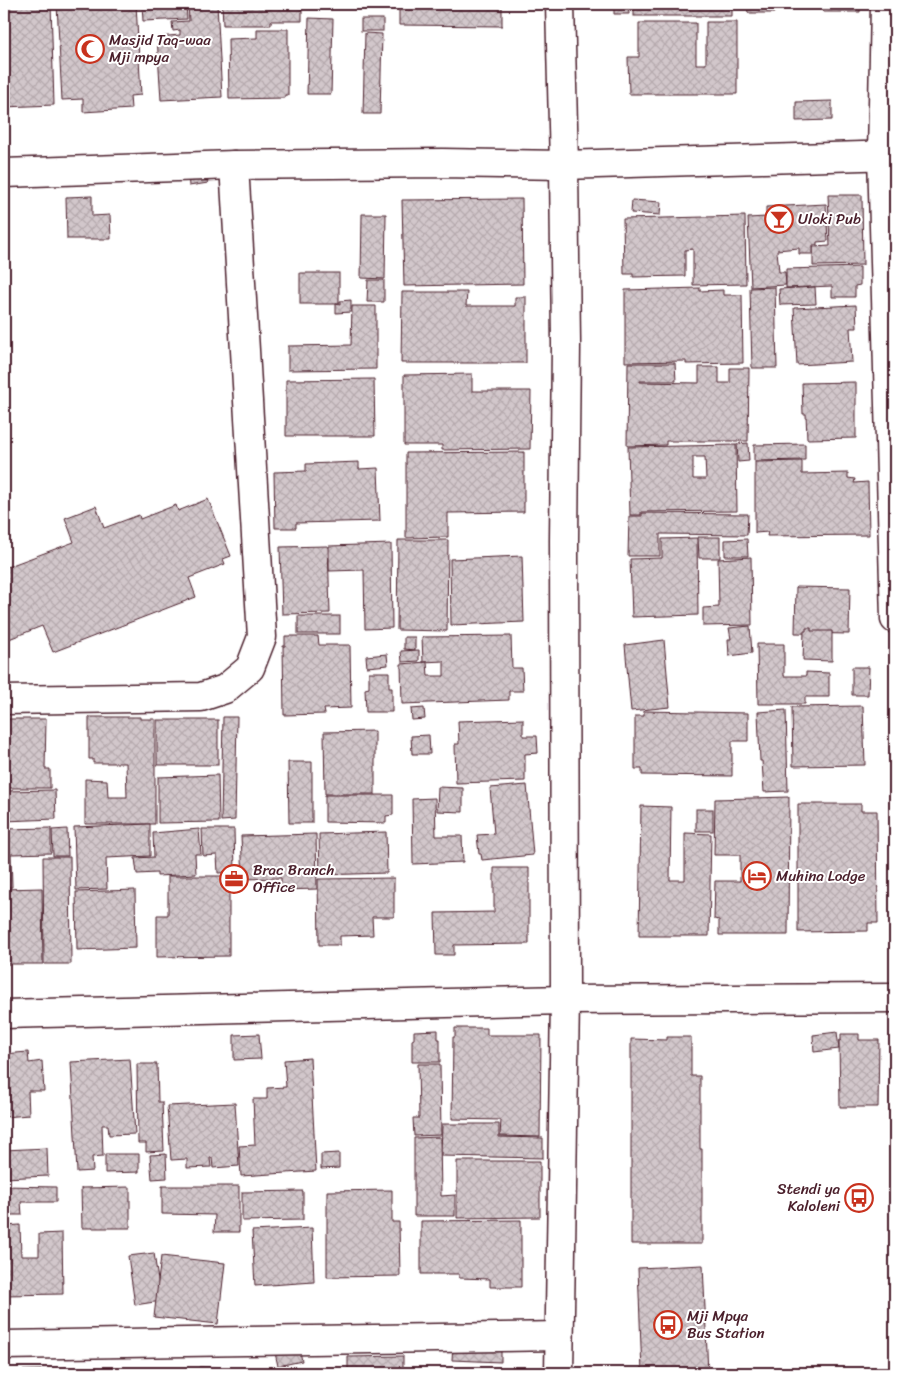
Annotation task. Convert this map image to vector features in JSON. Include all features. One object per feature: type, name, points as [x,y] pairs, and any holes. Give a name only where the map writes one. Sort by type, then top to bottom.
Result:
[{"type":"street","points":[[559,1373],[565,1000],[564,532],[566,334],[560,4]]},
{"type":"street","points":[[885,4],[895,619]]},
{"type":"street","points":[[4,173],[234,165],[564,164],[888,155]]},
{"type":"street","points":[[4,700],[201,697],[225,689],[250,668],[262,637],[234,165]]},
{"type":"street","points":[[4,1014],[565,1000],[895,998]]},
{"type":"street","points":[[4,1345],[559,1336]]},
{"type":"building","points":[[4,4],[51,4],[54,105],[4,107]]},
{"type":"building","points":[[57,4],[136,4],[141,95],[130,96],[131,109],[83,112],[83,99],[62,100]]},
{"type":"building","points":[[142,4],[186,4],[187,19],[143,21]]},
{"type":"building","points":[[188,4],[217,4],[222,97],[161,100],[157,37],[180,35],[180,30],[173,31],[172,22],[189,21]]},
{"type":"building","points":[[222,4],[302,4],[302,21],[271,21],[271,25],[223,25]]},
{"type":"building","points":[[399,4],[502,4],[502,26],[399,25]]},
{"type":"building","points":[[614,4],[628,4],[629,14],[614,14]]},
{"type":"building","points":[[634,4],[732,4],[732,16],[634,16]]},
{"type":"building","points":[[747,4],[774,4],[774,13],[748,13]]},
{"type":"building","points":[[822,4],[860,4],[860,12],[823,12],[824,6]]},
{"type":"building","points":[[309,18],[333,19],[331,94],[307,94]]},
{"type":"building","points":[[361,19],[383,19],[383,31],[361,31]]},
{"type":"building","points":[[706,22],[737,22],[737,94],[629,94],[628,57],[639,57],[639,23],[696,23],[696,64],[706,64]]},
{"type":"building","points":[[257,29],[288,29],[288,95],[285,95],[285,98],[229,99],[228,39],[257,38]]},
{"type":"building","points":[[365,33],[382,34],[380,114],[363,114]]},
{"type":"building","points":[[832,101],[832,120],[796,121],[796,102]]},
{"type":"building","points":[[207,171],[208,183],[189,186],[188,174]]},
{"type":"building","points":[[828,195],[862,195],[863,265],[813,266],[813,247],[830,246]]},
{"type":"building","points":[[92,196],[92,216],[110,215],[111,239],[67,239],[66,197]]},
{"type":"building","points":[[522,199],[523,284],[404,286],[402,200]]},
{"type":"building","points":[[632,200],[661,202],[660,215],[631,213]]},
{"type":"building","points":[[826,204],[828,241],[817,242],[817,245],[813,245],[813,254],[799,254],[799,248],[777,250],[779,272],[785,272],[786,285],[751,287],[748,218],[766,217],[766,207]]},
{"type":"building","points":[[362,214],[386,214],[385,279],[361,278]]},
{"type":"building","points":[[745,216],[746,284],[693,285],[693,249],[685,250],[685,276],[633,277],[633,274],[624,274],[623,219]]},
{"type":"building","points":[[860,267],[860,285],[855,286],[855,297],[832,297],[832,286],[786,288],[786,269]]},
{"type":"building","points":[[300,273],[339,273],[339,304],[300,304]]},
{"type":"building","points":[[368,280],[384,280],[384,302],[367,302]]},
{"type":"building","points":[[775,287],[777,368],[752,368],[750,288]]},
{"type":"building","points":[[815,287],[816,304],[780,305],[779,289]]},
{"type":"building","points":[[700,288],[700,291],[723,290],[723,295],[742,295],[743,363],[686,364],[686,361],[625,362],[625,290]]},
{"type":"building","points":[[402,292],[467,292],[466,306],[515,306],[515,297],[526,297],[526,363],[401,363]]},
{"type":"building","points":[[351,300],[351,312],[336,313],[336,304],[340,305],[340,301]]},
{"type":"building","points":[[856,305],[857,328],[850,328],[852,362],[797,365],[794,308]]},
{"type":"building","points":[[352,306],[376,306],[376,369],[288,370],[288,346],[351,345]]},
{"type":"building","points":[[628,363],[675,363],[676,381],[640,382],[699,383],[699,367],[719,367],[719,383],[730,383],[730,368],[749,368],[748,441],[666,441],[666,445],[627,446]]},
{"type":"building","points":[[472,374],[472,391],[531,391],[530,449],[442,450],[442,445],[404,445],[404,375]]},
{"type":"building","points":[[374,379],[375,436],[286,436],[286,380]]},
{"type":"building","points":[[856,382],[856,438],[807,439],[806,414],[803,414],[802,383]]},
{"type":"building","points":[[748,443],[749,461],[738,462],[737,444]]},
{"type":"building","points":[[805,444],[805,460],[754,461],[754,445]]},
{"type":"building","points":[[736,445],[737,511],[641,512],[641,515],[630,515],[628,447]],"holes":[[[693,457],[705,457],[706,479],[693,479]]]},
{"type":"building","points":[[524,452],[524,512],[448,513],[448,537],[406,538],[406,453]]},
{"type":"building","points":[[802,461],[802,474],[848,473],[848,478],[855,479],[854,483],[868,482],[869,535],[767,536],[768,532],[755,533],[755,462]]},
{"type":"building","points":[[359,462],[359,469],[378,468],[380,521],[296,523],[296,528],[275,528],[274,472],[306,471],[306,464]]},
{"type":"building","points":[[208,499],[231,556],[223,559],[225,564],[189,578],[196,597],[53,652],[42,626],[4,641],[4,568],[74,542],[65,518],[96,506],[104,528],[139,515],[140,519],[176,505],[178,511]]},
{"type":"building","points":[[642,513],[748,514],[747,535],[660,534],[660,556],[628,556],[629,516],[642,516]]},
{"type":"building","points":[[698,537],[720,537],[720,558],[699,558]]},
{"type":"building","points":[[697,538],[698,615],[632,617],[630,559],[662,558],[662,539]]},
{"type":"building","points":[[747,539],[748,556],[725,556],[725,540]]},
{"type":"building","points":[[398,540],[448,540],[447,631],[397,630]]},
{"type":"building","points":[[391,544],[392,628],[365,629],[364,570],[329,571],[329,546]]},
{"type":"building","points":[[328,546],[330,613],[282,614],[280,547]]},
{"type":"building","points":[[522,556],[524,622],[451,625],[450,559]]},
{"type":"building","points":[[751,557],[752,625],[703,626],[703,608],[719,607],[718,559]]},
{"type":"building","points":[[796,587],[850,588],[849,634],[795,633]]},
{"type":"building","points":[[298,616],[340,616],[340,634],[298,634]]},
{"type":"building","points":[[750,626],[752,653],[729,656],[728,639],[731,639],[729,628]]},
{"type":"building","points":[[806,628],[811,628],[811,631],[832,631],[832,661],[803,660],[804,631],[806,631]]},
{"type":"building","points":[[285,636],[318,636],[319,645],[350,645],[351,708],[324,709],[325,714],[284,715],[283,646],[285,646]]},
{"type":"building","points":[[511,636],[512,668],[522,668],[523,691],[509,691],[509,700],[402,704],[401,664],[427,662],[428,676],[444,676],[444,661],[423,662],[422,637]]},
{"type":"building","points":[[404,637],[415,637],[415,650],[404,649]]},
{"type":"building","points":[[664,640],[670,707],[631,711],[625,645]]},
{"type":"building","points":[[757,644],[784,644],[784,676],[806,676],[806,672],[829,673],[829,697],[805,697],[805,704],[758,704]]},
{"type":"building","points":[[419,650],[419,661],[402,662],[401,651]]},
{"type":"building","points":[[387,654],[388,665],[367,667],[366,656]]},
{"type":"building","points":[[852,667],[869,667],[868,695],[852,695]]},
{"type":"building","points":[[369,672],[389,672],[389,688],[392,688],[392,712],[366,712],[365,689],[369,688]]},
{"type":"building","points":[[863,706],[865,765],[793,766],[792,707]]},
{"type":"building","points":[[424,708],[425,719],[412,720],[411,709]]},
{"type":"building","points":[[786,710],[788,791],[764,792],[762,761],[760,761],[758,712]]},
{"type":"building","points":[[644,711],[748,713],[748,741],[732,741],[732,776],[642,775],[642,769],[635,769],[635,716],[644,716]]},
{"type":"building","points":[[89,717],[140,717],[140,719],[155,719],[155,824],[85,824],[85,779],[107,780],[108,797],[127,797],[126,763],[93,763],[93,759],[89,759]]},
{"type":"building","points":[[223,717],[237,717],[235,820],[221,821]]},
{"type":"building","points":[[7,719],[46,719],[45,769],[50,769],[50,788],[4,788],[4,721]]},
{"type":"building","points":[[523,719],[523,736],[537,736],[538,753],[525,754],[525,781],[456,783],[455,744],[459,744],[458,721]]},
{"type":"building","points":[[157,720],[218,720],[218,765],[157,765]]},
{"type":"building","points":[[375,731],[375,794],[325,794],[324,732]]},
{"type":"building","points":[[429,735],[430,754],[412,754],[411,736]]},
{"type":"building","points":[[288,762],[312,762],[312,823],[289,823]]},
{"type":"building","points":[[218,775],[219,822],[158,823],[158,777]]},
{"type":"building","points":[[527,785],[533,855],[482,860],[481,854],[479,854],[477,835],[494,834],[490,788]]},
{"type":"building","points":[[438,787],[463,788],[463,812],[437,811]]},
{"type":"building","points":[[55,790],[56,819],[4,821],[4,791]]},
{"type":"building","points":[[325,795],[393,795],[393,815],[386,816],[386,823],[325,822]]},
{"type":"building","points":[[789,797],[788,935],[719,935],[719,920],[714,919],[715,881],[740,881],[740,855],[714,855],[715,799]]},
{"type":"building","points":[[435,798],[436,836],[462,836],[463,862],[413,864],[412,799]]},
{"type":"building","points":[[798,804],[861,804],[861,811],[877,811],[878,923],[868,923],[868,931],[798,932]]},
{"type":"building","points":[[641,806],[671,807],[670,880],[685,880],[685,833],[711,834],[709,936],[639,936]]},
{"type":"building","points":[[696,809],[713,809],[713,831],[696,831]]},
{"type":"building","points":[[150,824],[150,856],[106,858],[107,889],[76,890],[74,827]]},
{"type":"building","points":[[51,828],[51,853],[11,854],[12,887],[4,887],[4,829]]},
{"type":"building","points":[[67,829],[68,856],[53,856],[52,830]]},
{"type":"building","points":[[199,829],[201,854],[195,854],[196,874],[157,876],[157,873],[137,874],[135,858],[154,857],[153,833]]},
{"type":"building","points":[[202,829],[234,829],[235,872],[218,873],[217,855],[203,856]]},
{"type":"building","points":[[386,832],[387,873],[320,875],[319,834]]},
{"type":"building","points":[[316,834],[317,889],[281,890],[281,878],[243,879],[241,836]]},
{"type":"building","points":[[43,857],[70,857],[71,964],[44,964]]},
{"type":"building","points":[[494,868],[529,868],[529,944],[454,945],[454,955],[436,955],[435,913],[494,912]]},
{"type":"building","points":[[168,876],[229,876],[229,956],[157,957],[157,915],[168,915]]},
{"type":"building","points":[[394,878],[394,917],[372,917],[373,935],[340,936],[340,945],[319,945],[318,879]]},
{"type":"building","points":[[42,888],[43,964],[4,964],[4,889]]},
{"type":"building","points":[[135,890],[136,948],[77,950],[76,892]]},
{"type":"building","points":[[455,1028],[487,1028],[487,1035],[541,1035],[540,1137],[500,1136],[501,1120],[452,1119],[453,1037],[455,1037]]},
{"type":"building","points":[[438,1030],[440,1062],[412,1062],[414,1031]]},
{"type":"building","points":[[837,1032],[839,1049],[814,1052],[813,1035]]},
{"type":"building","points":[[259,1034],[261,1059],[234,1060],[234,1035]]},
{"type":"building","points":[[841,1034],[859,1034],[859,1040],[879,1040],[878,1107],[840,1107],[839,1041],[841,1040]]},
{"type":"building","points":[[667,1037],[691,1037],[691,1076],[700,1076],[702,1244],[631,1244],[631,1039],[667,1040]]},
{"type":"building","points":[[28,1052],[29,1063],[42,1061],[44,1091],[28,1091],[29,1115],[4,1117],[4,1054]]},
{"type":"building","points":[[310,1058],[316,1171],[241,1176],[239,1146],[255,1145],[253,1099],[267,1099],[267,1088],[286,1087],[284,1060]]},
{"type":"building","points":[[130,1059],[135,1134],[109,1135],[108,1125],[102,1125],[103,1156],[92,1157],[93,1171],[77,1172],[71,1062]]},
{"type":"building","points":[[137,1064],[157,1064],[158,1102],[162,1102],[164,1151],[146,1152],[146,1143],[138,1143]]},
{"type":"building","points":[[418,1064],[440,1064],[441,1135],[414,1136],[413,1118],[419,1118]]},
{"type":"building","points":[[235,1103],[239,1166],[213,1168],[212,1158],[210,1158],[211,1167],[187,1168],[187,1159],[171,1160],[167,1106]]},
{"type":"building","points":[[442,1124],[499,1124],[499,1137],[543,1138],[543,1158],[441,1156]]},
{"type":"building","points":[[440,1137],[441,1196],[455,1195],[455,1216],[414,1216],[414,1138]]},
{"type":"building","points":[[47,1148],[48,1176],[4,1178],[4,1150]]},
{"type":"building","points":[[339,1153],[339,1168],[321,1169],[321,1154]]},
{"type":"building","points":[[105,1154],[139,1154],[139,1172],[105,1173]]},
{"type":"building","points":[[166,1154],[167,1178],[152,1179],[150,1155]]},
{"type":"building","points":[[457,1161],[540,1161],[540,1217],[457,1218]]},
{"type":"building","points":[[4,1186],[56,1187],[56,1202],[21,1202],[22,1215],[4,1215]]},
{"type":"building","points":[[162,1186],[239,1186],[239,1232],[214,1232],[215,1215],[162,1214]]},
{"type":"building","points":[[130,1187],[130,1228],[82,1228],[81,1188]]},
{"type":"building","points":[[392,1190],[392,1222],[399,1222],[400,1276],[327,1277],[327,1191]]},
{"type":"building","points":[[303,1191],[303,1220],[242,1221],[242,1192]]},
{"type":"building","points":[[521,1220],[521,1287],[490,1287],[490,1279],[459,1278],[459,1274],[421,1274],[421,1221]]},
{"type":"building","points":[[20,1225],[21,1256],[39,1256],[39,1234],[62,1233],[63,1294],[4,1295],[4,1226]]},
{"type":"building","points":[[312,1228],[314,1282],[255,1286],[252,1231]]},
{"type":"building","points":[[154,1253],[161,1301],[135,1305],[128,1256]]},
{"type":"building","points":[[161,1256],[225,1263],[218,1324],[154,1317]]},
{"type":"building","points":[[703,1265],[708,1373],[642,1373],[638,1268]]},
{"type":"building","points":[[453,1343],[501,1345],[501,1362],[452,1360]]},
{"type":"building","points":[[299,1347],[302,1361],[278,1366],[275,1353]]},
{"type":"building","points":[[403,1356],[403,1373],[348,1373],[348,1357]]},
{"type":"building","points":[[199,1367],[240,1368],[240,1373],[199,1373]]},
{"type":"building","points":[[47,1370],[47,1373],[4,1373],[4,1371]]},
{"type":"place","name":"Masjid Taq-waa Mji mpya","points":[[90,49]]},
{"type":"place","name":"Uloki Pub","points":[[779,219]]},
{"type":"place","name":"Muhina Lodge","points":[[757,876]]},
{"type":"place","name":"Brac Branch Office","points":[[234,879]]},
{"type":"place","name":"Stendi ya Kaloleni","points":[[859,1198]]},
{"type":"place","name":"Mji Mpya Bus Station","points":[[668,1325]]}]
